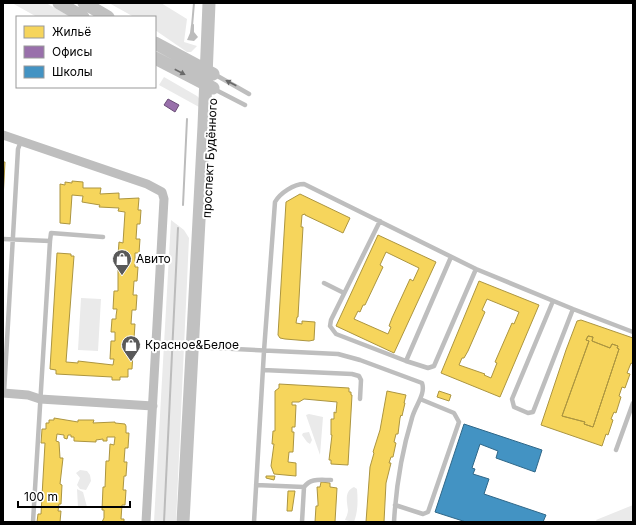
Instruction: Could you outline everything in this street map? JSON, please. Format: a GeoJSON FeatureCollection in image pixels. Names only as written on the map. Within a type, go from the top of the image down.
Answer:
{"type":"FeatureCollection","features":[{"type":"Feature","properties":{"kind":"street"},"geometry":{"type":"LineString","coordinates":[[59,3],[81,16]]}},
{"type":"Feature","properties":{"kind":"street"},"geometry":{"type":"LineString","coordinates":[[84,3],[106,16]]}},
{"type":"Feature","properties":{"kind":"street","name":"проспект Будённого"},"geometry":{"type":"LineString","coordinates":[[183,522],[194,311],[210,87],[208,43],[209,3]]}},
{"type":"Feature","properties":{"kind":"street","name":"проспект Будённого"},"geometry":{"type":"LineString","coordinates":[[210,72],[216,3]]}},
{"type":"Feature","properties":{"kind":"street"},"geometry":{"type":"LineString","coordinates":[[183,60],[195,58],[200,55],[208,43]]}},
{"type":"Feature","properties":{"kind":"street"},"geometry":{"type":"LineString","coordinates":[[156,44],[183,60],[210,72]]}},
{"type":"Feature","properties":{"kind":"street"},"geometry":{"type":"LineString","coordinates":[[156,59],[210,87]]}},
{"type":"Feature","properties":{"kind":"street"},"geometry":{"type":"LineString","coordinates":[[3,135],[147,184],[162,192],[164,199],[146,522]]}},
{"type":"Feature","properties":{"kind":"street"},"geometry":{"type":"LineString","coordinates":[[4,393],[28,395],[40,399],[153,406]]}},
{"type":"Feature","properties":{"kind":"lane"},"geometry":{"type":"LineString","coordinates":[[210,72],[249,94]]}},
{"type":"Feature","properties":{"kind":"lane"},"geometry":{"type":"LineString","coordinates":[[210,87],[231,96],[244,106]]}},
{"type":"Feature","properties":{"kind":"lane"},"geometry":{"type":"LineString","coordinates":[[4,393],[18,149],[21,141]]}},
{"type":"Feature","properties":{"kind":"lane"},"geometry":{"type":"LineString","coordinates":[[254,522],[262,370],[275,202],[278,197],[294,186],[304,184],[476,269],[633,332]]}},
{"type":"Feature","properties":{"kind":"lane"},"geometry":{"type":"LineString","coordinates":[[380,221],[331,320],[330,326],[332,331],[406,361],[428,368],[434,366],[476,269]]}},
{"type":"Feature","properties":{"kind":"lane"},"geometry":{"type":"LineString","coordinates":[[33,522],[51,233],[103,237]]}},
{"type":"Feature","properties":{"kind":"lane"},"geometry":{"type":"LineString","coordinates":[[3,239],[50,241]]}},
{"type":"Feature","properties":{"kind":"lane"},"geometry":{"type":"LineString","coordinates":[[406,361],[451,257]]}},
{"type":"Feature","properties":{"kind":"lane"},"geometry":{"type":"LineString","coordinates":[[324,283],[344,293]]}},
{"type":"Feature","properties":{"kind":"lane"},"geometry":{"type":"LineString","coordinates":[[553,301],[512,399],[514,407],[528,413],[533,412],[573,309]]}},
{"type":"Feature","properties":{"kind":"lane"},"geometry":{"type":"LineString","coordinates":[[192,347],[338,354],[355,358],[422,383],[424,388],[410,428],[398,481],[394,522]]}},
{"type":"Feature","properties":{"kind":"lane"},"geometry":{"type":"LineString","coordinates":[[262,370],[352,374],[359,376],[361,380],[360,399]]}},
{"type":"Feature","properties":{"kind":"lane"},"geometry":{"type":"LineString","coordinates":[[395,505],[423,514],[428,512],[459,422],[454,414],[420,399]]}},
{"type":"Feature","properties":{"kind":"lane"},"geometry":{"type":"LineString","coordinates":[[616,450],[633,403]]}},
{"type":"Feature","properties":{"kind":"lane"},"geometry":{"type":"LineString","coordinates":[[302,522],[304,487],[307,483],[315,479],[331,480]]}},
{"type":"Feature","properties":{"kind":"lane"},"geometry":{"type":"LineString","coordinates":[[256,485],[292,489],[304,487]]}},
{"type":"Feature","properties":{"kind":"shaded area"},"geometry":{"type":"Polygon","coordinates":[[[12,3],[46,3],[69,16],[35,16],[12,3]]]}},
{"type":"Feature","properties":{"kind":"shaded area"},"geometry":{"type":"Polygon","coordinates":[[[109,3],[161,3],[187,19],[184,42],[197,46],[191,52],[187,52],[156,31],[156,16],[132,16],[109,3]]]}},
{"type":"Feature","properties":{"kind":"shaded area"},"geometry":{"type":"Polygon","coordinates":[[[194,24],[194,32],[198,37],[194,41],[187,40],[191,25],[194,24]]]}},
{"type":"Feature","properties":{"kind":"shaded area"},"geometry":{"type":"Polygon","coordinates":[[[164,77],[197,96],[199,98],[199,107],[159,85],[164,77]]]}},
{"type":"Feature","properties":{"kind":"shaded area"},"geometry":{"type":"Polygon","coordinates":[[[171,220],[184,230],[189,238],[176,522],[154,522],[171,220]]]}},
{"type":"Feature","properties":{"kind":"shaded area"},"geometry":{"type":"Polygon","coordinates":[[[81,298],[101,299],[98,351],[78,350],[81,298]]]}},
{"type":"Feature","properties":{"kind":"shaded area"},"geometry":{"type":"Polygon","coordinates":[[[309,414],[323,417],[320,455],[306,415],[309,414]]]}},
{"type":"Feature","properties":{"kind":"shaded area"},"geometry":{"type":"Polygon","coordinates":[[[309,432],[312,440],[310,444],[302,435],[303,433],[309,432]]]}},
{"type":"Feature","properties":{"kind":"shaded area"},"geometry":{"type":"Polygon","coordinates":[[[80,470],[87,471],[90,475],[91,481],[86,490],[80,489],[77,485],[80,478],[76,473],[80,470]]]}},
{"type":"Feature","properties":{"kind":"shaded area"},"geometry":{"type":"Polygon","coordinates":[[[354,487],[357,489],[358,502],[354,522],[345,520],[348,511],[347,494],[354,487]]]}},
{"type":"Feature","properties":{"kind":"shaded area"},"geometry":{"type":"Polygon","coordinates":[[[77,489],[83,492],[87,507],[78,508],[77,489]]]}},
{"type":"Feature","properties":{"kind":"shaded area"},"geometry":{"type":"Polygon","coordinates":[[[633,505],[633,522],[597,522],[596,520],[633,505]]]}},
{"type":"Feature","properties":{"kind":"building: Жильё"},"geometry":{"type":"Polygon","coordinates":[[[3,162],[5,162],[3,199],[3,162]]]}},
{"type":"Feature","properties":{"kind":"building: Жильё"},"geometry":{"type":"Polygon","coordinates":[[[72,181],[83,182],[83,188],[101,188],[100,194],[119,193],[119,199],[139,198],[138,210],[141,210],[140,224],[137,224],[136,239],[140,239],[139,253],[135,253],[135,267],[138,267],[137,281],[134,281],[133,295],[137,295],[136,310],[132,310],[131,324],[135,324],[134,339],[130,338],[129,353],[133,353],[132,369],[128,369],[128,377],[120,377],[120,380],[112,380],[112,377],[56,374],[56,370],[50,369],[57,253],[71,254],[71,256],[74,256],[66,362],[78,363],[78,361],[113,365],[114,359],[110,359],[111,341],[115,341],[115,332],[111,332],[112,319],[116,319],[117,309],[113,309],[114,291],[118,291],[118,265],[121,265],[122,255],[118,255],[119,242],[123,243],[125,212],[118,211],[119,208],[99,207],[100,205],[82,202],[83,196],[72,195],[70,224],[60,223],[60,184],[65,185],[65,182],[72,183],[72,181]]]}},
{"type":"Feature","properties":{"kind":"building: Жильё"},"geometry":{"type":"Polygon","coordinates":[[[300,194],[350,218],[343,233],[305,214],[302,215],[301,227],[303,227],[298,317],[296,323],[302,324],[302,321],[315,322],[314,340],[309,341],[285,339],[280,338],[278,335],[286,202],[300,194]]]}},
{"type":"Feature","properties":{"kind":"building: Жильё"},"geometry":{"type":"Polygon","coordinates":[[[378,235],[436,262],[394,353],[336,326],[378,235]],[[386,252],[380,265],[383,267],[365,305],[363,305],[360,312],[358,311],[354,319],[388,334],[391,327],[389,326],[392,318],[410,279],[413,281],[419,268],[386,252]]]}},
{"type":"Feature","properties":{"kind":"building: Жильё"},"geometry":{"type":"Polygon","coordinates":[[[479,281],[539,305],[500,397],[441,373],[479,281]],[[487,299],[482,310],[485,312],[468,351],[464,358],[462,358],[459,365],[485,374],[484,375],[491,378],[497,363],[495,362],[512,323],[514,324],[519,312],[487,299]]]}},
{"type":"Feature","properties":{"kind":"building: Жильё"},"geometry":{"type":"Polygon","coordinates":[[[581,320],[633,338],[633,364],[631,363],[627,373],[630,374],[625,388],[622,387],[619,396],[621,397],[616,413],[614,412],[611,419],[613,420],[608,435],[606,434],[602,446],[541,425],[577,321],[581,320]],[[588,336],[586,340],[589,341],[562,416],[585,422],[584,424],[593,427],[619,349],[617,348],[618,346],[612,344],[610,348],[592,341],[593,337],[588,336]]]}},
{"type":"Feature","properties":{"kind":"building: Жильё"},"geometry":{"type":"Polygon","coordinates":[[[588,336],[593,337],[592,341],[610,348],[612,344],[618,346],[617,348],[619,349],[593,427],[584,424],[585,422],[562,416],[589,341],[586,340],[588,336]]]}},
{"type":"Feature","properties":{"kind":"building: Жильё"},"geometry":{"type":"Polygon","coordinates":[[[279,384],[349,388],[349,392],[351,392],[352,395],[348,465],[331,464],[331,460],[329,460],[332,435],[331,419],[334,419],[334,412],[336,413],[337,402],[304,399],[299,402],[292,402],[292,405],[296,405],[295,427],[292,427],[292,432],[294,432],[293,452],[289,452],[288,462],[296,463],[296,476],[274,474],[271,466],[274,444],[272,444],[273,431],[275,431],[275,391],[279,388],[279,384]]]}},
{"type":"Feature","properties":{"kind":"building: Жильё"},"geometry":{"type":"Polygon","coordinates":[[[387,391],[406,395],[405,403],[402,416],[401,415],[400,418],[398,434],[396,434],[394,442],[396,443],[393,457],[391,457],[389,463],[391,463],[386,483],[384,522],[366,522],[370,467],[380,430],[387,391]]]}},
{"type":"Feature","properties":{"kind":"building: Жильё"},"geometry":{"type":"Polygon","coordinates":[[[439,391],[451,395],[449,401],[437,397],[439,391]]]}},
{"type":"Feature","properties":{"kind":"building: Жильё"},"geometry":{"type":"Polygon","coordinates":[[[54,418],[78,422],[78,420],[94,420],[93,423],[115,422],[125,424],[126,433],[129,433],[128,448],[125,448],[124,462],[127,462],[123,490],[126,490],[125,505],[122,505],[121,519],[124,519],[124,522],[102,522],[104,518],[104,510],[102,510],[106,461],[109,461],[110,444],[114,445],[115,437],[107,437],[107,441],[103,441],[103,439],[96,440],[96,442],[74,441],[74,437],[71,437],[71,435],[68,435],[67,439],[64,438],[64,435],[57,434],[56,441],[59,442],[60,458],[63,458],[60,484],[62,485],[61,504],[59,504],[58,511],[61,511],[60,522],[37,522],[38,514],[41,514],[45,443],[41,443],[42,429],[46,429],[46,423],[49,423],[49,420],[54,420],[54,418]]]}},
{"type":"Feature","properties":{"kind":"building: Жильё"},"geometry":{"type":"Polygon","coordinates":[[[266,476],[275,476],[274,480],[266,478],[266,476]]]}},
{"type":"Feature","properties":{"kind":"building: Жильё"},"geometry":{"type":"Polygon","coordinates":[[[321,482],[330,483],[330,487],[337,488],[335,522],[315,522],[316,506],[318,506],[317,487],[320,487],[321,482]]]}},
{"type":"Feature","properties":{"kind":"building: Жильё"},"geometry":{"type":"Polygon","coordinates":[[[288,491],[295,491],[292,511],[287,511],[288,491]]]}},
{"type":"Feature","properties":{"kind":"building: Офисы"},"geometry":{"type":"Polygon","coordinates":[[[168,99],[179,105],[175,112],[164,105],[168,99]]]}},
{"type":"Feature","properties":{"kind":"building: Школы"},"geometry":{"type":"Polygon","coordinates":[[[464,424],[542,450],[535,472],[496,458],[498,451],[480,444],[472,468],[475,469],[473,474],[489,479],[484,494],[546,515],[543,522],[466,522],[435,512],[464,424]]]}},
{"type":"Feature","properties":{"kind":"waterway"},"geometry":{"type":"LineString","coordinates":[[192,26],[194,3]]}},
{"type":"Feature","properties":{"kind":"waterway"},"geometry":{"type":"LineString","coordinates":[[183,205],[187,119]]}},
{"type":"Feature","properties":{"kind":"waterway"},"geometry":{"type":"LineString","coordinates":[[164,522],[178,228]]}},
{"type":"Feature","properties":{"kind":"place","name":"Авито"},"geometry":{"type":"Point","coordinates":[122,276]}},
{"type":"Feature","properties":{"kind":"place","name":"Красное&Белое"},"geometry":{"type":"Point","coordinates":[131,362]}}]}
